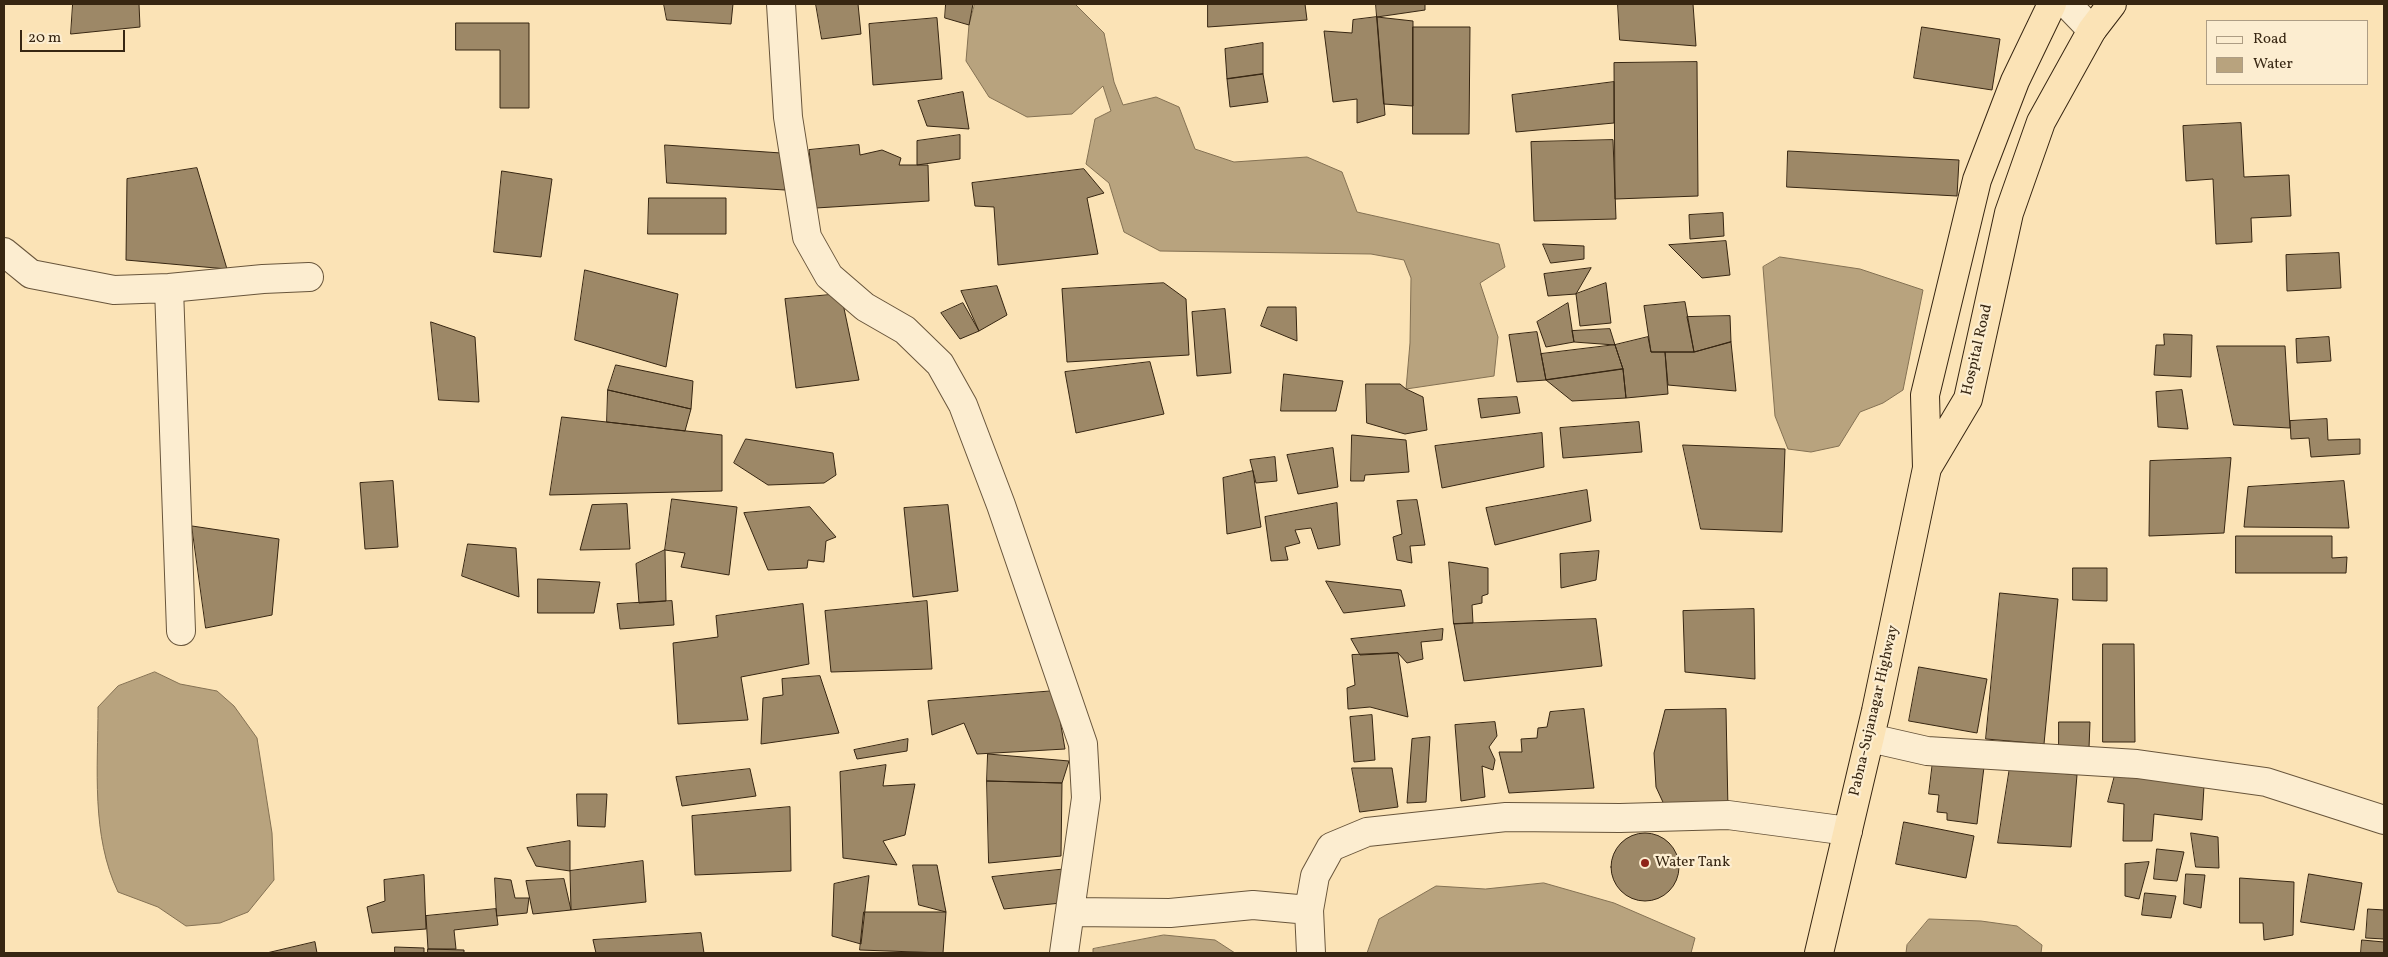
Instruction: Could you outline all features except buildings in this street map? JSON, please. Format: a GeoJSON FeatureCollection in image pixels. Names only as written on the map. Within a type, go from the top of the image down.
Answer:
{"type":"FeatureCollection","features":[{"type":"Feature","properties":{"kind":"highway"},"geometry":{"type":"LineString","coordinates":[[1927,468],[1925,395],[1977,180],[2015,81],[2052,4]]}},
{"type":"Feature","properties":{"kind":"highway","name":"Hospital Road"},"geometry":{"type":"LineString","coordinates":[[1927,468],[1968,399],[2009,213],[2041,122],[2092,30],[2112,4]]}},
{"type":"Feature","properties":{"kind":"highway","name":"Pabna-Sujanagar Highway"},"geometry":{"type":"LineString","coordinates":[[1819,953],[1870,738],[1927,468]]}},
{"type":"Feature","properties":{"kind":"street"},"geometry":{"type":"LineString","coordinates":[[781,4],[788,117],[807,237],[829,276],[865,307],[905,330],[940,364],[963,404],[1001,505],[1083,744],[1086,798],[1064,953]]}},
{"type":"Feature","properties":{"kind":"street"},"geometry":{"type":"LineString","coordinates":[[2066,4],[2092,30]]}},
{"type":"Feature","properties":{"kind":"street"},"geometry":{"type":"LineString","coordinates":[[4,252],[31,274],[114,290],[169,288],[263,279],[309,278]]}},
{"type":"Feature","properties":{"kind":"street"},"geometry":{"type":"LineString","coordinates":[[169,288],[181,631]]}},
{"type":"Feature","properties":{"kind":"street"},"geometry":{"type":"LineString","coordinates":[[1870,738],[1927,751],[2137,764],[2266,782],[2384,820]]}},
{"type":"Feature","properties":{"kind":"street"},"geometry":{"type":"LineString","coordinates":[[1311,953],[1309,910],[1315,876],[1330,847],[1367,832],[1506,816],[1620,818],[1728,815],[1848,831]]}},
{"type":"Feature","properties":{"kind":"street"},"geometry":{"type":"LineString","coordinates":[[1070,912],[1170,914],[1253,905],[1309,910]]}},
{"type":"Feature","properties":{"kind":"water"},"geometry":{"type":"Polygon","coordinates":[[[975,4],[1075,4],[1104,33],[1114,82],[1123,105],[1156,97],[1179,107],[1195,149],[1234,162],[1307,157],[1342,172],[1357,212],[1499,244],[1505,267],[1480,283],[1498,337],[1494,376],[1406,389],[1410,343],[1411,278],[1404,260],[1371,254],[1160,251],[1124,232],[1109,183],[1086,164],[1095,119],[1111,111],[1103,86],[1072,114],[1027,117],[989,97],[966,61],[969,25],[975,4]]]}},
{"type":"Feature","properties":{"kind":"water"},"geometry":{"type":"Polygon","coordinates":[[[1780,257],[1860,269],[1923,290],[1903,390],[1883,403],[1860,412],[1839,446],[1811,452],[1788,449],[1775,416],[1763,267],[1780,257]]]}},
{"type":"Feature","properties":{"kind":"water"},"geometry":{"type":"Polygon","coordinates":[[[155,672],[180,684],[217,691],[234,706],[257,738],[272,833],[274,880],[248,912],[220,923],[186,926],[158,907],[118,892],[103,848],[97,778],[98,707],[118,686],[155,672]]]}},
{"type":"Feature","properties":{"kind":"water"},"geometry":{"type":"Polygon","coordinates":[[[1544,883],[1614,903],[1695,938],[1691,953],[1367,953],[1379,919],[1436,886],[1485,889],[1544,883]]]}},
{"type":"Feature","properties":{"kind":"water"},"geometry":{"type":"Polygon","coordinates":[[[1929,919],[1981,921],[2017,926],[2042,945],[2041,953],[1906,953],[1907,945],[1929,919]]]}},
{"type":"Feature","properties":{"kind":"water"},"geometry":{"type":"Polygon","coordinates":[[[1164,935],[1215,940],[1235,953],[1093,953],[1093,949],[1164,935]]]}},
{"type":"Feature","properties":{"kind":"place","name":"Water Tank"},"geometry":{"type":"Point","coordinates":[1645,863]}}]}
